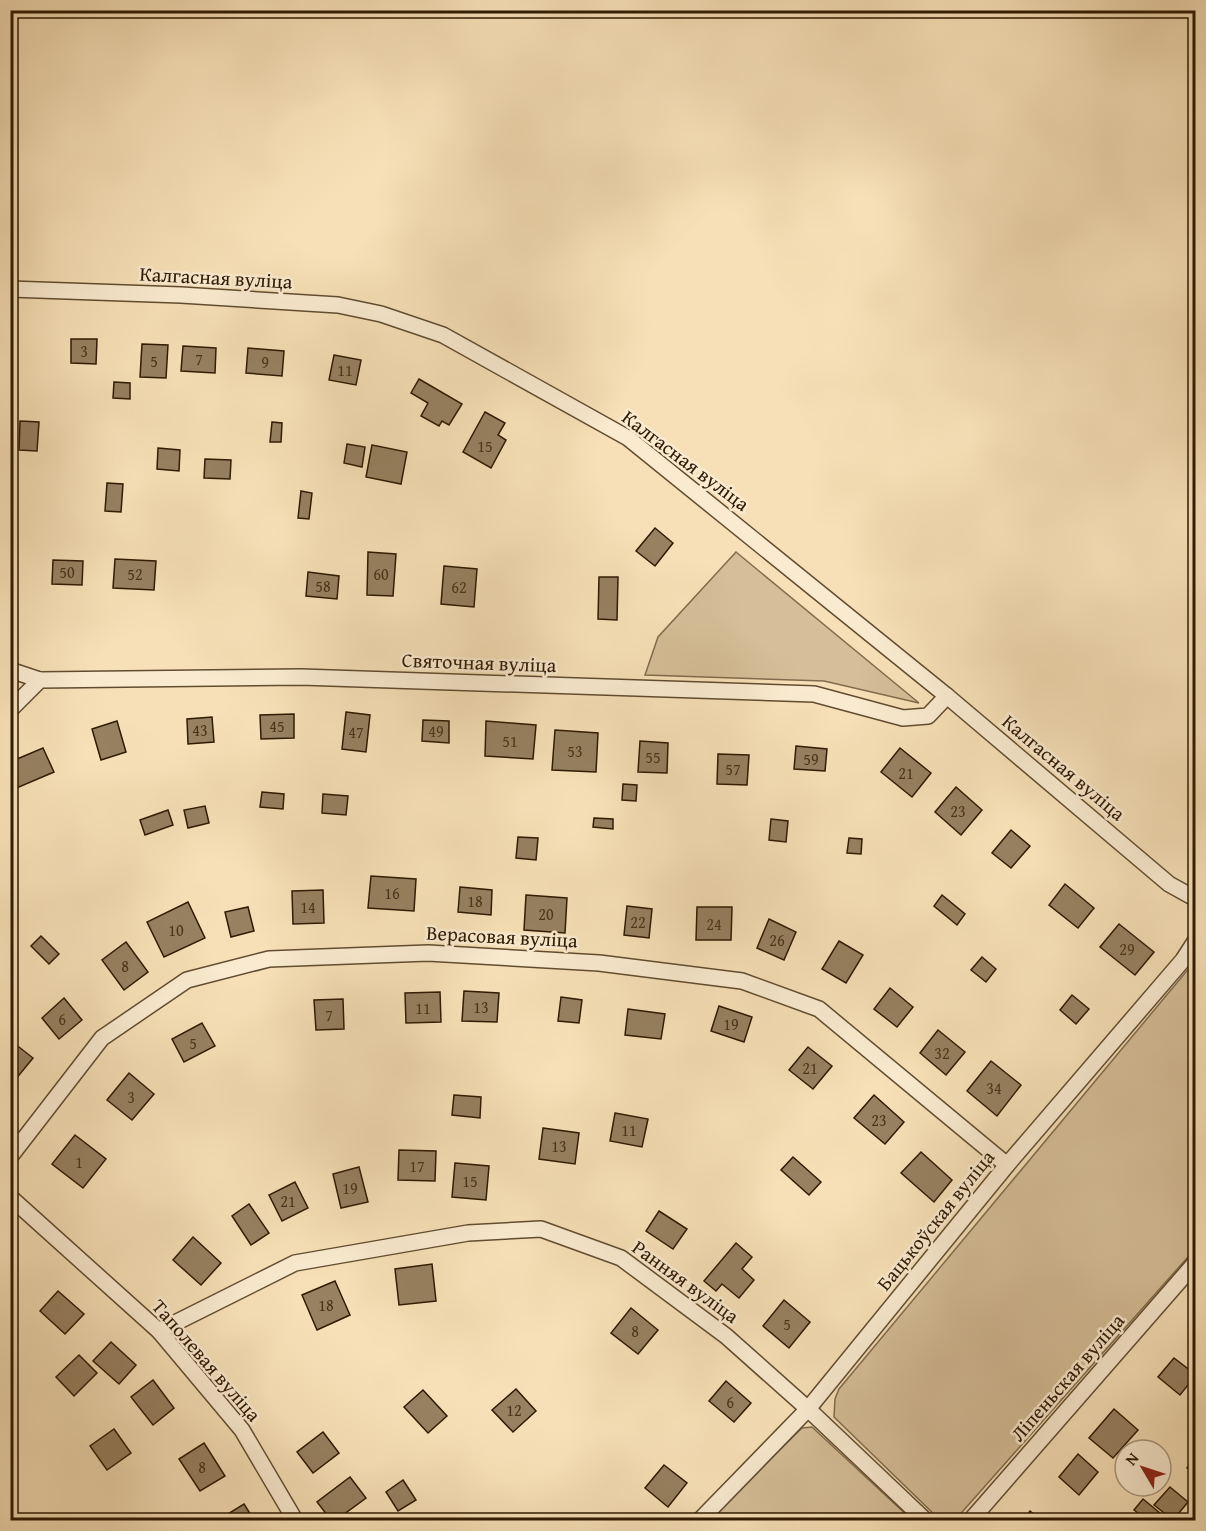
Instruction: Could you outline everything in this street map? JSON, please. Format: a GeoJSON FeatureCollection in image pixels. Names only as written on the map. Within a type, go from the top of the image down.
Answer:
{"type":"FeatureCollection","features":[{"type":"Feature","properties":{"kind":"street","name":"Калгасная вуліца"},"geometry":{"type":"LineString","coordinates":[[10,289],[181,295],[338,305],[381,314],[443,335],[628,438],[947,696],[1169,884],[1196,899]]}},
{"type":"Feature","properties":{"kind":"street","name":"Святочная вуліца"},"geometry":{"type":"LineString","coordinates":[[10,670],[40,680],[301,677],[814,694],[903,718],[928,716],[947,696]]}},
{"type":"Feature","properties":{"kind":"street"},"geometry":{"type":"LineString","coordinates":[[10,710],[40,680]]}},
{"type":"Feature","properties":{"kind":"street","name":"Бацькоўская вуліца"},"geometry":{"type":"LineString","coordinates":[[700,1521],[808,1409],[1007,1165],[1182,960],[1196,940]]}},
{"type":"Feature","properties":{"kind":"street","name":"Верасовая вуліца"},"geometry":{"type":"LineString","coordinates":[[10,1157],[102,1038],[187,980],[268,958],[428,952],[599,963],[742,981],[819,1009],[1007,1165]]}},
{"type":"Feature","properties":{"kind":"street","name":"Таполевая вуліца"},"geometry":{"type":"LineString","coordinates":[[10,1197],[159,1331],[242,1430],[295,1521]]}},
{"type":"Feature","properties":{"kind":"street","name":"Ранняя вуліца"},"geometry":{"type":"LineString","coordinates":[[159,1331],[295,1263],[468,1233],[541,1229],[621,1258],[726,1336],[808,1409],[925,1521]]}},
{"type":"Feature","properties":{"kind":"street","name":"Ліпеньская вуліца"},"geometry":{"type":"LineString","coordinates":[[971,1521],[1196,1262]]}},
{"type":"Feature","properties":{"kind":"shaded area"},"geometry":{"type":"Polygon","coordinates":[[[736,552],[919,703],[824,681],[645,675],[658,637],[736,552]]]}},
{"type":"Feature","properties":{"kind":"shaded area"},"geometry":{"type":"Polygon","coordinates":[[[1195,961],[1195,1249],[955,1520],[939,1519],[834,1417],[835,1399],[839,1389],[1195,961]]]}},
{"type":"Feature","properties":{"kind":"shaded area"},"geometry":{"type":"Polygon","coordinates":[[[812,1427],[912,1520],[709,1520],[802,1428],[812,1427]]]}},
{"type":"Feature","properties":{"kind":"building"},"geometry":{"type":"Polygon","coordinates":[[[71,339],[97,339],[96,364],[71,363],[71,339]]]}},
{"type":"Feature","properties":{"kind":"building"},"geometry":{"type":"Polygon","coordinates":[[[142,344],[168,345],[166,378],[140,377],[142,344]]]}},
{"type":"Feature","properties":{"kind":"building"},"geometry":{"type":"Polygon","coordinates":[[[183,346],[216,348],[215,373],[181,371],[183,346]]]}},
{"type":"Feature","properties":{"kind":"building"},"geometry":{"type":"Polygon","coordinates":[[[248,348],[284,351],[282,376],[246,373],[248,348]]]}},
{"type":"Feature","properties":{"kind":"building"},"geometry":{"type":"Polygon","coordinates":[[[334,355],[361,360],[356,385],[329,380],[334,355]]]}},
{"type":"Feature","properties":{"kind":"building"},"geometry":{"type":"Polygon","coordinates":[[[419,379],[462,404],[449,425],[442,421],[439,426],[421,416],[428,403],[411,393],[419,379]]]}},
{"type":"Feature","properties":{"kind":"building"},"geometry":{"type":"Polygon","coordinates":[[[114,382],[130,383],[130,399],[113,398],[114,382]]]}},
{"type":"Feature","properties":{"kind":"building"},"geometry":{"type":"Polygon","coordinates":[[[485,412],[505,423],[498,435],[506,440],[491,468],[463,452],[485,412]]]}},
{"type":"Feature","properties":{"kind":"building"},"geometry":{"type":"Polygon","coordinates":[[[20,421],[39,422],[37,451],[19,450],[20,421]]]}},
{"type":"Feature","properties":{"kind":"building"},"geometry":{"type":"Polygon","coordinates":[[[272,422],[282,423],[281,442],[270,442],[272,422]]]}},
{"type":"Feature","properties":{"kind":"building"},"geometry":{"type":"Polygon","coordinates":[[[347,444],[365,447],[362,467],[344,463],[347,444]]]}},
{"type":"Feature","properties":{"kind":"building"},"geometry":{"type":"Polygon","coordinates":[[[372,445],[407,452],[401,484],[366,477],[372,445]]]}},
{"type":"Feature","properties":{"kind":"building"},"geometry":{"type":"Polygon","coordinates":[[[158,448],[180,450],[179,471],[157,469],[158,448]]]}},
{"type":"Feature","properties":{"kind":"building"},"geometry":{"type":"Polygon","coordinates":[[[205,459],[231,460],[230,479],[204,478],[205,459]]]}},
{"type":"Feature","properties":{"kind":"building"},"geometry":{"type":"Polygon","coordinates":[[[107,483],[123,484],[121,512],[105,511],[107,483]]]}},
{"type":"Feature","properties":{"kind":"building"},"geometry":{"type":"Polygon","coordinates":[[[301,491],[312,493],[309,519],[298,518],[301,491]]]}},
{"type":"Feature","properties":{"kind":"building"},"geometry":{"type":"Polygon","coordinates":[[[655,528],[673,543],[655,566],[636,551],[655,528]]]}},
{"type":"Feature","properties":{"kind":"building"},"geometry":{"type":"Polygon","coordinates":[[[368,552],[396,554],[393,596],[367,595],[368,552]]]}},
{"type":"Feature","properties":{"kind":"building"},"geometry":{"type":"Polygon","coordinates":[[[115,559],[156,561],[154,590],[113,588],[115,559]]]}},
{"type":"Feature","properties":{"kind":"building"},"geometry":{"type":"Polygon","coordinates":[[[53,560],[83,561],[82,585],[52,584],[53,560]]]}},
{"type":"Feature","properties":{"kind":"building"},"geometry":{"type":"Polygon","coordinates":[[[10,563],[13,563],[14,589],[10,590],[10,563]]]}},
{"type":"Feature","properties":{"kind":"building"},"geometry":{"type":"Polygon","coordinates":[[[444,566],[477,569],[474,607],[441,604],[444,566]]]}},
{"type":"Feature","properties":{"kind":"building"},"geometry":{"type":"Polygon","coordinates":[[[308,572],[339,576],[337,599],[306,596],[308,572]]]}},
{"type":"Feature","properties":{"kind":"building"},"geometry":{"type":"Polygon","coordinates":[[[599,577],[618,577],[617,620],[598,619],[599,577]]]}},
{"type":"Feature","properties":{"kind":"building"},"geometry":{"type":"Polygon","coordinates":[[[346,712],[370,715],[366,752],[342,749],[346,712]]]}},
{"type":"Feature","properties":{"kind":"building"},"geometry":{"type":"Polygon","coordinates":[[[294,714],[294,738],[261,739],[260,715],[294,714]]]}},
{"type":"Feature","properties":{"kind":"building"},"geometry":{"type":"Polygon","coordinates":[[[212,717],[214,742],[188,744],[187,719],[212,717]]]}},
{"type":"Feature","properties":{"kind":"building"},"geometry":{"type":"Polygon","coordinates":[[[423,720],[449,721],[449,743],[422,741],[423,720]]]}},
{"type":"Feature","properties":{"kind":"building"},"geometry":{"type":"Polygon","coordinates":[[[117,721],[126,752],[101,760],[92,729],[117,721]]]}},
{"type":"Feature","properties":{"kind":"building"},"geometry":{"type":"Polygon","coordinates":[[[486,721],[536,725],[533,759],[485,756],[486,721]]]}},
{"type":"Feature","properties":{"kind":"building"},"geometry":{"type":"Polygon","coordinates":[[[555,730],[598,733],[596,772],[552,770],[555,730]]]}},
{"type":"Feature","properties":{"kind":"building"},"geometry":{"type":"Polygon","coordinates":[[[640,741],[668,743],[667,773],[638,772],[640,741]]]}},
{"type":"Feature","properties":{"kind":"building"},"geometry":{"type":"Polygon","coordinates":[[[796,746],[827,749],[825,771],[794,769],[796,746]]]}},
{"type":"Feature","properties":{"kind":"building"},"geometry":{"type":"Polygon","coordinates":[[[43,748],[54,772],[12,790],[10,762],[43,748]]]}},
{"type":"Feature","properties":{"kind":"building"},"geometry":{"type":"Polygon","coordinates":[[[900,748],[931,773],[912,797],[881,772],[900,748]]]}},
{"type":"Feature","properties":{"kind":"building"},"geometry":{"type":"Polygon","coordinates":[[[718,754],[749,755],[747,785],[717,784],[718,754]]]}},
{"type":"Feature","properties":{"kind":"building"},"geometry":{"type":"Polygon","coordinates":[[[623,784],[637,785],[636,801],[622,800],[623,784]]]}},
{"type":"Feature","properties":{"kind":"building"},"geometry":{"type":"Polygon","coordinates":[[[956,787],[982,810],[961,835],[935,812],[956,787]]]}},
{"type":"Feature","properties":{"kind":"building"},"geometry":{"type":"Polygon","coordinates":[[[262,792],[284,794],[283,809],[260,807],[262,792]]]}},
{"type":"Feature","properties":{"kind":"building"},"geometry":{"type":"Polygon","coordinates":[[[323,794],[348,796],[346,815],[322,813],[323,794]]]}},
{"type":"Feature","properties":{"kind":"building"},"geometry":{"type":"Polygon","coordinates":[[[205,806],[209,823],[188,828],[184,810],[205,806]]]}},
{"type":"Feature","properties":{"kind":"building"},"geometry":{"type":"Polygon","coordinates":[[[168,810],[173,825],[145,835],[140,820],[168,810]]]}},
{"type":"Feature","properties":{"kind":"building"},"geometry":{"type":"Polygon","coordinates":[[[594,818],[613,819],[613,829],[593,827],[594,818]]]}},
{"type":"Feature","properties":{"kind":"building"},"geometry":{"type":"Polygon","coordinates":[[[771,819],[788,821],[786,842],[769,840],[771,819]]]}},
{"type":"Feature","properties":{"kind":"building"},"geometry":{"type":"Polygon","coordinates":[[[1011,830],[1030,846],[1011,868],[992,853],[1011,830]]]}},
{"type":"Feature","properties":{"kind":"building"},"geometry":{"type":"Polygon","coordinates":[[[518,837],[538,838],[536,860],[516,858],[518,837]]]}},
{"type":"Feature","properties":{"kind":"building"},"geometry":{"type":"Polygon","coordinates":[[[849,838],[862,839],[861,854],[847,853],[849,838]]]}},
{"type":"Feature","properties":{"kind":"building"},"geometry":{"type":"Polygon","coordinates":[[[371,876],[416,879],[414,911],[368,908],[371,876]]]}},
{"type":"Feature","properties":{"kind":"building"},"geometry":{"type":"Polygon","coordinates":[[[1065,884],[1094,908],[1078,928],[1049,905],[1065,884]]]}},
{"type":"Feature","properties":{"kind":"building"},"geometry":{"type":"Polygon","coordinates":[[[460,887],[492,890],[491,915],[458,912],[460,887]]]}},
{"type":"Feature","properties":{"kind":"building"},"geometry":{"type":"Polygon","coordinates":[[[323,890],[324,923],[293,924],[292,891],[323,890]]]}},
{"type":"Feature","properties":{"kind":"building"},"geometry":{"type":"Polygon","coordinates":[[[526,895],[567,898],[565,933],[524,930],[526,895]]]}},
{"type":"Feature","properties":{"kind":"building"},"geometry":{"type":"Polygon","coordinates":[[[942,895],[965,914],[957,925],[934,906],[942,895]]]}},
{"type":"Feature","properties":{"kind":"building"},"geometry":{"type":"Polygon","coordinates":[[[188,902],[205,938],[164,957],[147,922],[188,902]]]}},
{"type":"Feature","properties":{"kind":"building"},"geometry":{"type":"Polygon","coordinates":[[[627,906],[652,909],[649,938],[624,935],[627,906]]]}},
{"type":"Feature","properties":{"kind":"building"},"geometry":{"type":"Polygon","coordinates":[[[248,907],[254,931],[231,937],[225,912],[248,907]]]}},
{"type":"Feature","properties":{"kind":"building"},"geometry":{"type":"Polygon","coordinates":[[[697,907],[732,907],[731,940],[696,940],[697,907]]]}},
{"type":"Feature","properties":{"kind":"building"},"geometry":{"type":"Polygon","coordinates":[[[769,919],[796,932],[784,960],[757,948],[769,919]]]}},
{"type":"Feature","properties":{"kind":"building"},"geometry":{"type":"Polygon","coordinates":[[[1119,924],[1154,952],[1135,975],[1100,947],[1119,924]]]}},
{"type":"Feature","properties":{"kind":"building"},"geometry":{"type":"Polygon","coordinates":[[[41,936],[59,954],[49,964],[31,946],[41,936]]]}},
{"type":"Feature","properties":{"kind":"building"},"geometry":{"type":"Polygon","coordinates":[[[839,941],[863,955],[846,983],[822,969],[839,941]]]}},
{"type":"Feature","properties":{"kind":"building"},"geometry":{"type":"Polygon","coordinates":[[[126,942],[148,972],[124,990],[102,960],[126,942]]]}},
{"type":"Feature","properties":{"kind":"building"},"geometry":{"type":"Polygon","coordinates":[[[982,957],[996,969],[986,982],[971,970],[982,957]]]}},
{"type":"Feature","properties":{"kind":"building"},"geometry":{"type":"Polygon","coordinates":[[[890,988],[913,1007],[897,1027],[874,1009],[890,988]]]}},
{"type":"Feature","properties":{"kind":"building"},"geometry":{"type":"Polygon","coordinates":[[[464,991],[499,993],[497,1022],[462,1021],[464,991]]]}},
{"type":"Feature","properties":{"kind":"building"},"geometry":{"type":"Polygon","coordinates":[[[440,992],[441,1022],[406,1023],[405,993],[440,992]]]}},
{"type":"Feature","properties":{"kind":"building"},"geometry":{"type":"Polygon","coordinates":[[[1072,995],[1089,1009],[1076,1024],[1060,1010],[1072,995]]]}},
{"type":"Feature","properties":{"kind":"building"},"geometry":{"type":"Polygon","coordinates":[[[561,997],[582,1000],[579,1023],[558,1021],[561,997]]]}},
{"type":"Feature","properties":{"kind":"building"},"geometry":{"type":"Polygon","coordinates":[[[64,998],[82,1020],[59,1039],[42,1018],[64,998]]]}},
{"type":"Feature","properties":{"kind":"building"},"geometry":{"type":"Polygon","coordinates":[[[343,999],[344,1029],[316,1030],[314,1000],[343,999]]]}},
{"type":"Feature","properties":{"kind":"building"},"geometry":{"type":"Polygon","coordinates":[[[719,1006],[752,1017],[744,1042],[711,1031],[719,1006]]]}},
{"type":"Feature","properties":{"kind":"building"},"geometry":{"type":"Polygon","coordinates":[[[628,1009],[665,1014],[661,1039],[625,1035],[628,1009]]]}},
{"type":"Feature","properties":{"kind":"building"},"geometry":{"type":"Polygon","coordinates":[[[202,1023],[215,1046],[184,1062],[172,1039],[202,1023]]]}},
{"type":"Feature","properties":{"kind":"building"},"geometry":{"type":"Polygon","coordinates":[[[938,1030],[965,1052],[946,1075],[920,1053],[938,1030]]]}},
{"type":"Feature","properties":{"kind":"building"},"geometry":{"type":"Polygon","coordinates":[[[10,1040],[33,1058],[15,1080],[10,1077],[10,1040]]]}},
{"type":"Feature","properties":{"kind":"building"},"geometry":{"type":"Polygon","coordinates":[[[808,1047],[832,1066],[813,1089],[789,1070],[808,1047]]]}},
{"type":"Feature","properties":{"kind":"building"},"geometry":{"type":"Polygon","coordinates":[[[991,1061],[1021,1085],[997,1116],[967,1091],[991,1061]]]}},
{"type":"Feature","properties":{"kind":"building"},"geometry":{"type":"Polygon","coordinates":[[[129,1073],[154,1094],[132,1120],[107,1100],[129,1073]]]}},
{"type":"Feature","properties":{"kind":"building"},"geometry":{"type":"Polygon","coordinates":[[[454,1095],[481,1097],[480,1118],[452,1115],[454,1095]]]}},
{"type":"Feature","properties":{"kind":"building"},"geometry":{"type":"Polygon","coordinates":[[[874,1095],[904,1122],[885,1144],[854,1118],[874,1095]]]}},
{"type":"Feature","properties":{"kind":"building"},"geometry":{"type":"Polygon","coordinates":[[[615,1113],[648,1119],[642,1147],[610,1141],[615,1113]]]}},
{"type":"Feature","properties":{"kind":"building"},"geometry":{"type":"Polygon","coordinates":[[[543,1128],[579,1133],[575,1164],[539,1159],[543,1128]]]}},
{"type":"Feature","properties":{"kind":"building"},"geometry":{"type":"Polygon","coordinates":[[[75,1135],[106,1159],[83,1188],[52,1164],[75,1135]]]}},
{"type":"Feature","properties":{"kind":"building"},"geometry":{"type":"Polygon","coordinates":[[[399,1150],[436,1151],[435,1181],[398,1180],[399,1150]]]}},
{"type":"Feature","properties":{"kind":"building"},"geometry":{"type":"Polygon","coordinates":[[[921,1152],[952,1180],[934,1202],[901,1173],[921,1152]]]}},
{"type":"Feature","properties":{"kind":"building"},"geometry":{"type":"Polygon","coordinates":[[[793,1157],[821,1182],[809,1195],[781,1170],[793,1157]]]}},
{"type":"Feature","properties":{"kind":"building"},"geometry":{"type":"Polygon","coordinates":[[[455,1163],[489,1166],[486,1200],[452,1197],[455,1163]]]}},
{"type":"Feature","properties":{"kind":"building"},"geometry":{"type":"Polygon","coordinates":[[[359,1167],[368,1202],[341,1208],[333,1174],[359,1167]]]}},
{"type":"Feature","properties":{"kind":"building"},"geometry":{"type":"Polygon","coordinates":[[[295,1182],[308,1208],[282,1221],[269,1195],[295,1182]]]}},
{"type":"Feature","properties":{"kind":"building"},"geometry":{"type":"Polygon","coordinates":[[[249,1204],[269,1233],[251,1245],[232,1216],[249,1204]]]}},
{"type":"Feature","properties":{"kind":"building"},"geometry":{"type":"Polygon","coordinates":[[[659,1211],[687,1229],[673,1249],[646,1231],[659,1211]]]}},
{"type":"Feature","properties":{"kind":"building"},"geometry":{"type":"Polygon","coordinates":[[[193,1237],[221,1263],[201,1285],[173,1260],[193,1237]]]}},
{"type":"Feature","properties":{"kind":"building"},"geometry":{"type":"Polygon","coordinates":[[[736,1243],[752,1257],[742,1269],[754,1280],[739,1298],[722,1284],[716,1291],[704,1281],[736,1243]]]}},
{"type":"Feature","properties":{"kind":"building"},"geometry":{"type":"Polygon","coordinates":[[[432,1264],[436,1301],[399,1305],[395,1269],[432,1264]]]}},
{"type":"Feature","properties":{"kind":"building"},"geometry":{"type":"Polygon","coordinates":[[[335,1281],[350,1315],[317,1330],[302,1295],[335,1281]]]}},
{"type":"Feature","properties":{"kind":"building"},"geometry":{"type":"Polygon","coordinates":[[[58,1291],[84,1314],[65,1334],[40,1311],[58,1291]]]}},
{"type":"Feature","properties":{"kind":"building"},"geometry":{"type":"Polygon","coordinates":[[[784,1300],[810,1322],[789,1348],[763,1326],[784,1300]]]}},
{"type":"Feature","properties":{"kind":"building"},"geometry":{"type":"Polygon","coordinates":[[[631,1308],[658,1330],[638,1354],[611,1333],[631,1308]]]}},
{"type":"Feature","properties":{"kind":"building"},"geometry":{"type":"Polygon","coordinates":[[[111,1342],[136,1365],[119,1384],[93,1361],[111,1342]]]}},
{"type":"Feature","properties":{"kind":"building"},"geometry":{"type":"Polygon","coordinates":[[[79,1355],[97,1373],[74,1396],[56,1377],[79,1355]]]}},
{"type":"Feature","properties":{"kind":"building"},"geometry":{"type":"Polygon","coordinates":[[[1174,1358],[1196,1375],[1180,1395],[1158,1377],[1174,1358]]]}},
{"type":"Feature","properties":{"kind":"building"},"geometry":{"type":"Polygon","coordinates":[[[153,1380],[174,1408],[153,1425],[131,1397],[153,1380]]]}},
{"type":"Feature","properties":{"kind":"building"},"geometry":{"type":"Polygon","coordinates":[[[726,1381],[751,1403],[734,1422],[709,1401],[726,1381]]]}},
{"type":"Feature","properties":{"kind":"building"},"geometry":{"type":"Polygon","coordinates":[[[516,1389],[536,1411],[513,1432],[492,1410],[516,1389]]]}},
{"type":"Feature","properties":{"kind":"building"},"geometry":{"type":"Polygon","coordinates":[[[423,1390],[447,1416],[428,1433],[404,1407],[423,1390]]]}},
{"type":"Feature","properties":{"kind":"building"},"geometry":{"type":"Polygon","coordinates":[[[1114,1409],[1138,1430],[1131,1438],[1113,1438],[1113,1458],[1089,1438],[1114,1409]]]}},
{"type":"Feature","properties":{"kind":"building"},"geometry":{"type":"Polygon","coordinates":[[[114,1429],[131,1453],[107,1470],[90,1446],[114,1429]]]}},
{"type":"Feature","properties":{"kind":"building"},"geometry":{"type":"Polygon","coordinates":[[[323,1432],[339,1453],[313,1473],[297,1452],[323,1432]]]}},
{"type":"Feature","properties":{"kind":"building"},"geometry":{"type":"Polygon","coordinates":[[[204,1443],[225,1476],[200,1491],[179,1459],[204,1443]]]}},
{"type":"Feature","properties":{"kind":"building"},"geometry":{"type":"Polygon","coordinates":[[[1078,1454],[1098,1472],[1079,1495],[1059,1477],[1078,1454]]]}},
{"type":"Feature","properties":{"kind":"building"},"geometry":{"type":"Polygon","coordinates":[[[1196,1458],[1196,1475],[1187,1468],[1196,1458]]]}},
{"type":"Feature","properties":{"kind":"building"},"geometry":{"type":"Polygon","coordinates":[[[664,1465],[687,1483],[668,1507],[645,1488],[664,1465]]]}},
{"type":"Feature","properties":{"kind":"building"},"geometry":{"type":"Polygon","coordinates":[[[350,1477],[366,1498],[336,1520],[331,1520],[317,1502],[350,1477]]]}},
{"type":"Feature","properties":{"kind":"building"},"geometry":{"type":"Polygon","coordinates":[[[403,1480],[416,1500],[398,1511],[386,1492],[403,1480]]]}},
{"type":"Feature","properties":{"kind":"building"},"geometry":{"type":"Polygon","coordinates":[[[1173,1490],[1188,1502],[1173,1520],[1154,1505],[1160,1498],[1173,1498],[1173,1490]]]}},
{"type":"Feature","properties":{"kind":"building"},"geometry":{"type":"Polygon","coordinates":[[[1143,1499],[1160,1513],[1154,1520],[1147,1520],[1134,1510],[1143,1499]]]}},
{"type":"Feature","properties":{"kind":"building"},"geometry":{"type":"Polygon","coordinates":[[[244,1504],[254,1520],[218,1520],[244,1504]]]}},
{"type":"Feature","properties":{"kind":"building"},"geometry":{"type":"Polygon","coordinates":[[[1030,1511],[1041,1520],[1023,1520],[1030,1511]]]}}]}
